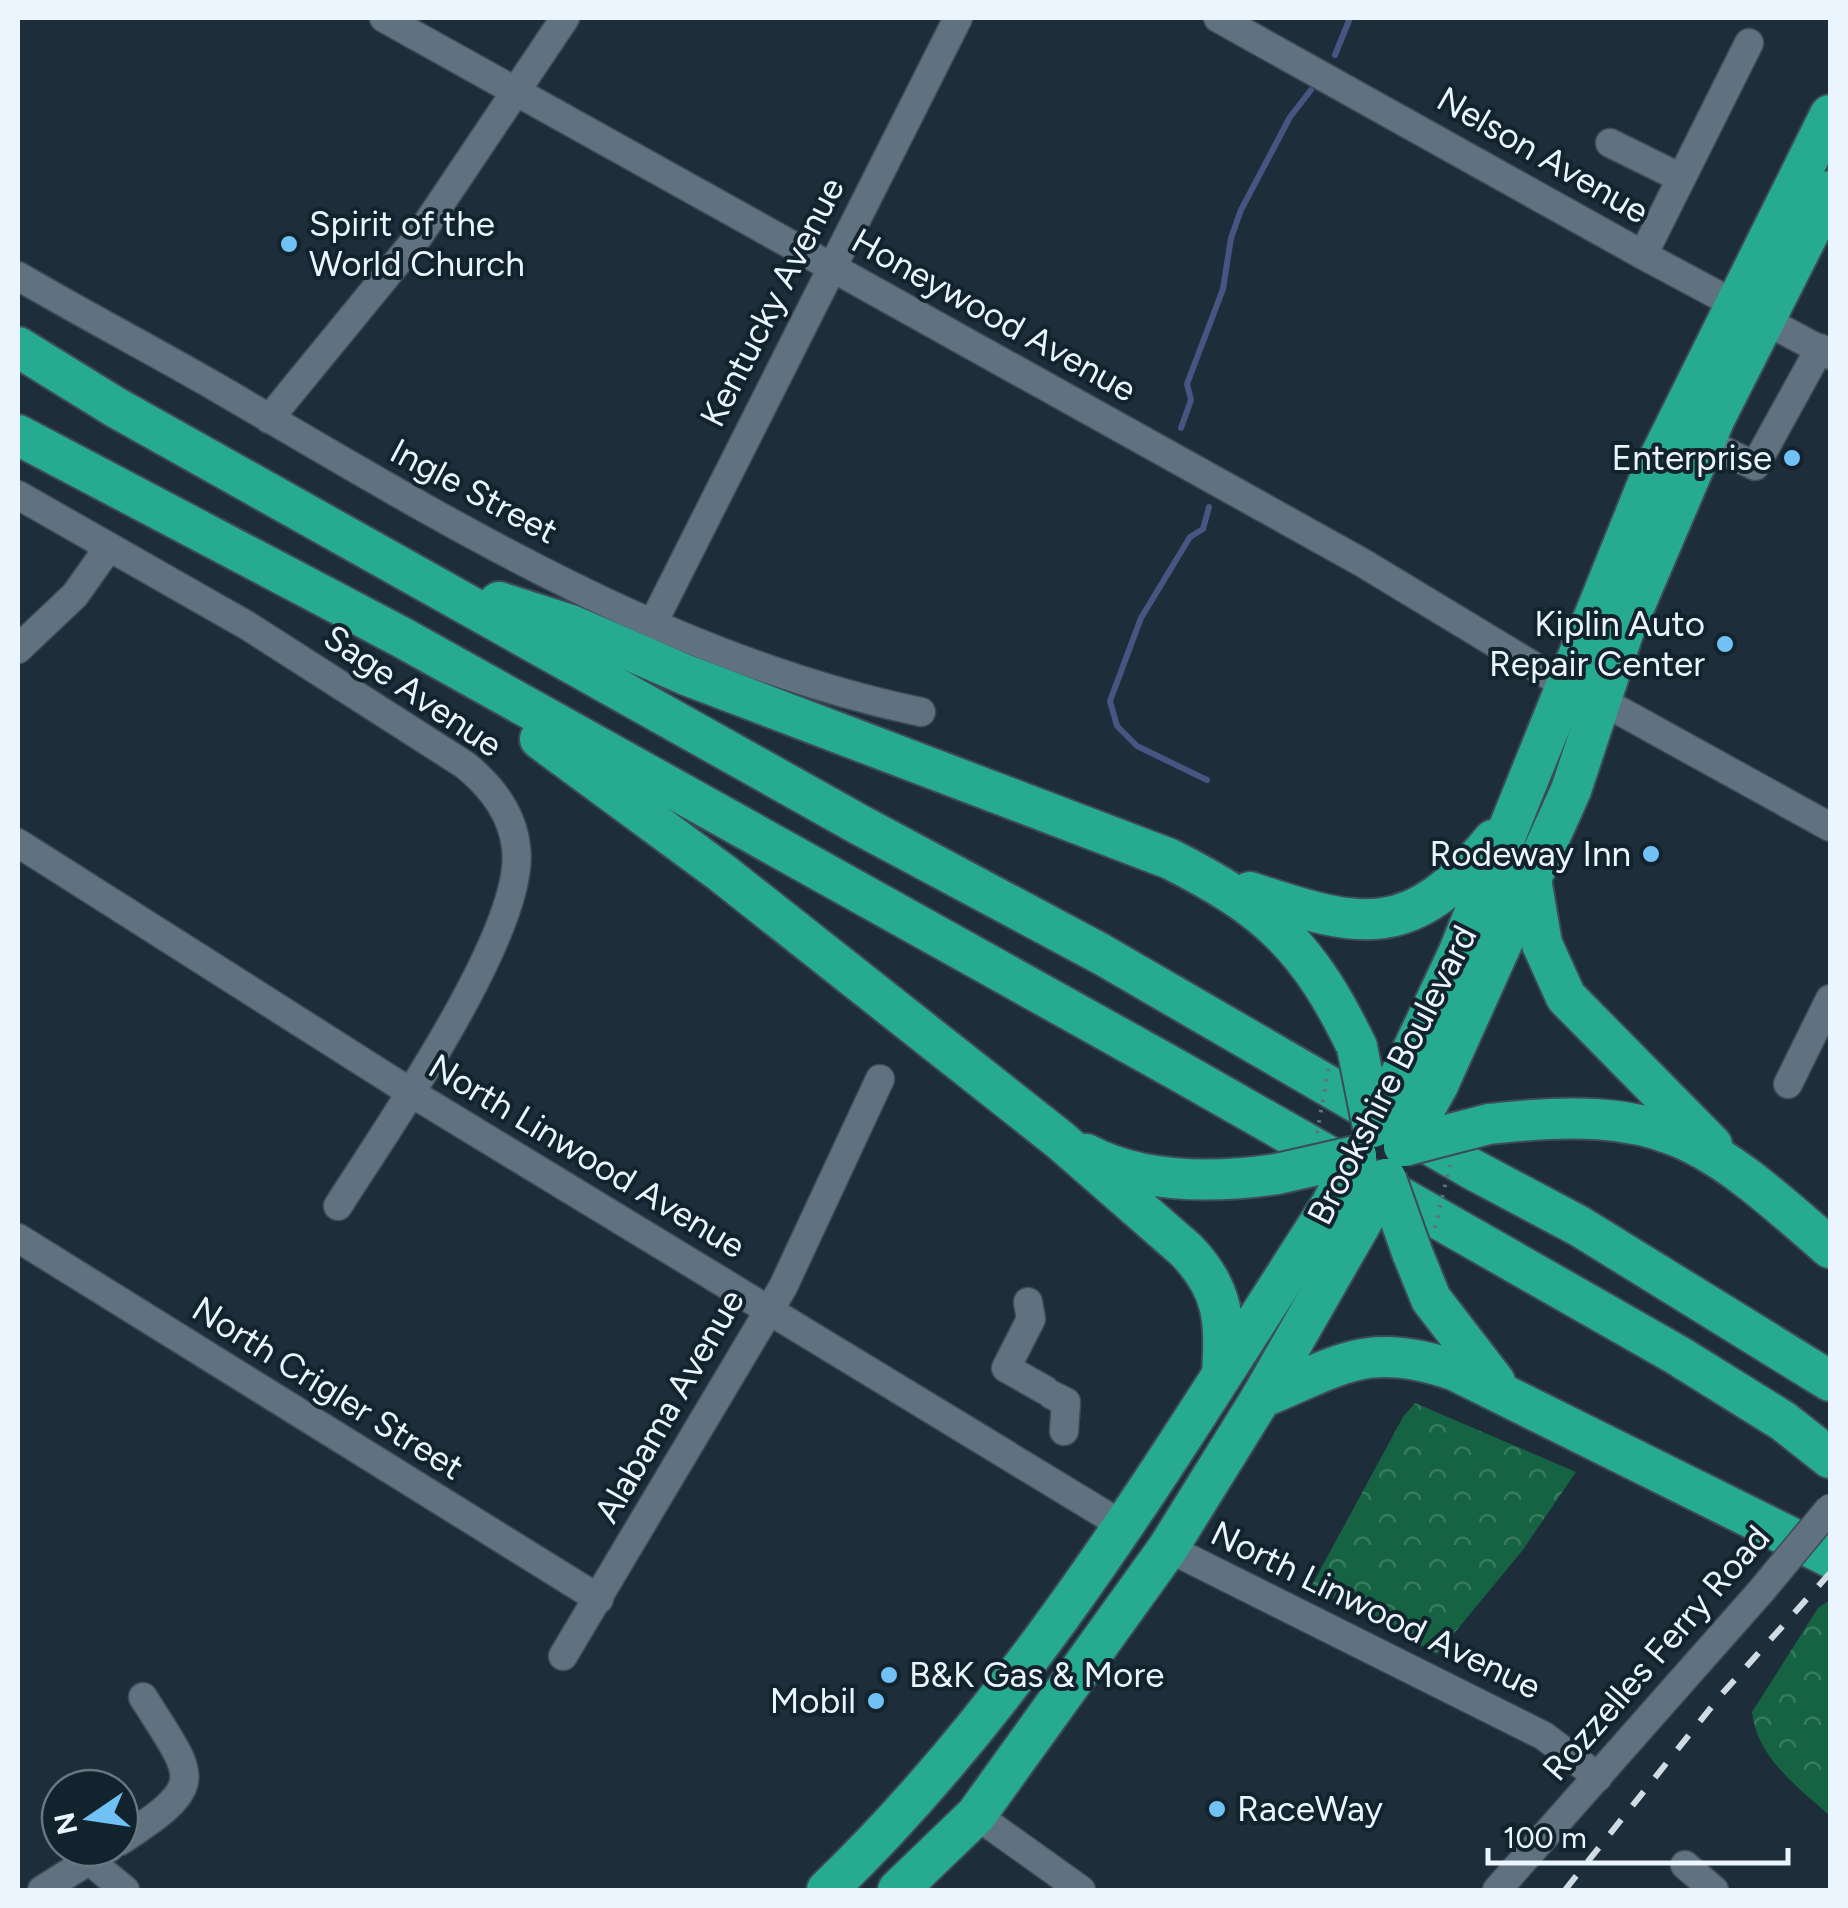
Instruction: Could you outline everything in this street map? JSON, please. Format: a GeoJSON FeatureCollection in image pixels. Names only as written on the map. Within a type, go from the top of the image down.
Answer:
{"type":"FeatureCollection","features":[{"type":"Feature","properties":{"kind":"highway","name":"Brookshire Boulevard"},"geometry":{"type":"LineString","coordinates":[[898,1890],[976,1815],[1168,1548],[1261,1398],[1345,1215],[1531,877],[1570,790],[1623,633],[1704,442],[1830,115]]}},
{"type":"Feature","properties":{"kind":"highway","name":"Brookshire Boulevard"},"geometry":{"type":"LineString","coordinates":[[1422,1076],[1458,954],[1652,473],[1830,191]]}},
{"type":"Feature","properties":{"kind":"highway"},"geometry":{"type":"LineString","coordinates":[[18,348],[115,407],[1579,1226],[1830,1382]]}},
{"type":"Feature","properties":{"kind":"highway"},"geometry":{"type":"LineString","coordinates":[[18,434],[403,638],[1179,1070],[1631,1329],[1766,1411],[1830,1458]]}},
{"type":"Feature","properties":{"kind":"highway"},"geometry":{"type":"LineString","coordinates":[[419,576],[571,625],[686,676],[1170,859],[1208,878],[1269,920],[1303,952],[1331,992],[1342,1045],[1380,1152],[1422,1242],[1431,1299],[1514,1400]]}},
{"type":"Feature","properties":{"kind":"highway"},"geometry":{"type":"LineString","coordinates":[[403,638],[722,872],[1060,1140],[1204,1268],[1222,1302],[1226,1328],[1222,1374]]}},
{"type":"Feature","properties":{"kind":"highway"},"geometry":{"type":"LineString","coordinates":[[1208,878],[1318,914],[1362,922],[1388,920],[1440,895],[1472,866],[1511,818]]}},
{"type":"Feature","properties":{"kind":"highway"},"geometry":{"type":"LineString","coordinates":[[1531,877],[1542,944],[1566,997],[1674,1101],[1724,1159],[1830,1248]]}},
{"type":"Feature","properties":{"kind":"highway"},"geometry":{"type":"LineString","coordinates":[[1060,1140],[1110,1164],[1151,1174],[1220,1181],[1277,1174],[1489,1124],[1581,1118],[1647,1124],[1679,1134],[1724,1159]]}},
{"type":"Feature","properties":{"kind":"highway","name":"Brookshire Boulevard"},"geometry":{"type":"LineString","coordinates":[[827,1890],[923,1793],[1006,1688],[1122,1525],[1222,1374],[1345,1215]]}},
{"type":"Feature","properties":{"kind":"highway"},"geometry":{"type":"LineString","coordinates":[[1261,1398],[1338,1362],[1379,1355],[1420,1358],[1514,1400],[1830,1557]]}},
{"type":"Feature","properties":{"kind":"highway"},"geometry":{"type":"LineString","coordinates":[[868,1890],[930,1823],[934,1806],[923,1793]]}},
{"type":"Feature","properties":{"kind":"street","name":"Honeywood Avenue"},"geometry":{"type":"LineString","coordinates":[[384,18],[1363,563],[1564,684]]}},
{"type":"Feature","properties":{"kind":"street"},"geometry":{"type":"LineString","coordinates":[[270,419],[418,237],[565,18]]}},
{"type":"Feature","properties":{"kind":"street","name":"Kentucky Avenue"},"geometry":{"type":"LineString","coordinates":[[654,621],[958,18]]}},
{"type":"Feature","properties":{"kind":"street","name":"Nelson Avenue"},"geometry":{"type":"LineString","coordinates":[[1218,18],[1825,352]]}},
{"type":"Feature","properties":{"kind":"street"},"geometry":{"type":"LineString","coordinates":[[1643,255],[1749,43]]}},
{"type":"Feature","properties":{"kind":"street"},"geometry":{"type":"LineString","coordinates":[[1610,143],[1681,178]]}},
{"type":"Feature","properties":{"kind":"street","name":"Ingle Street"},"geometry":{"type":"LineString","coordinates":[[18,276],[502,550],[654,621],[790,678],[921,712]]}},
{"type":"Feature","properties":{"kind":"street"},"geometry":{"type":"LineString","coordinates":[[1704,442],[1755,466],[1825,352]]}},
{"type":"Feature","properties":{"kind":"street","name":"Sage Avenue"},"geometry":{"type":"LineString","coordinates":[[18,495],[248,626],[465,765],[502,806],[517,849],[511,898],[482,964],[410,1092]]}},
{"type":"Feature","properties":{"kind":"street"},"geometry":{"type":"LineString","coordinates":[[18,649],[75,595],[109,547]]}},
{"type":"Feature","properties":{"kind":"street"},"geometry":{"type":"LineString","coordinates":[[1602,700],[1830,827]]}},
{"type":"Feature","properties":{"kind":"street","name":"North Linwood Avenue"},"geometry":{"type":"LineString","coordinates":[[18,843],[410,1092],[1122,1525]]}},
{"type":"Feature","properties":{"kind":"street"},"geometry":{"type":"LineString","coordinates":[[1788,1084],[1830,998]]}},
{"type":"Feature","properties":{"kind":"street","name":"Alabama Avenue"},"geometry":{"type":"LineString","coordinates":[[563,1656],[768,1310],[880,1079]]}},
{"type":"Feature","properties":{"kind":"street"},"geometry":{"type":"LineString","coordinates":[[338,1206],[410,1092]]}},
{"type":"Feature","properties":{"kind":"street","name":"North Crigler Street"},"geometry":{"type":"LineString","coordinates":[[18,1238],[599,1599]]}},
{"type":"Feature","properties":{"kind":"street"},"geometry":{"type":"LineString","coordinates":[[1028,1302],[1030,1319],[1006,1368],[1066,1402],[1064,1431]]}},
{"type":"Feature","properties":{"kind":"street","name":"Rozzelles Ferry Road"},"geometry":{"type":"LineString","coordinates":[[1497,1890],[1830,1508]]}},
{"type":"Feature","properties":{"kind":"street","name":"North Linwood Avenue"},"geometry":{"type":"LineString","coordinates":[[1168,1548],[1544,1736],[1598,1777]]}},
{"type":"Feature","properties":{"kind":"street"},"geometry":{"type":"LineString","coordinates":[[140,1827],[174,1804],[183,1792],[186,1770],[143,1697]]}},
{"type":"Feature","properties":{"kind":"street"},"geometry":{"type":"LineString","coordinates":[[976,1815],[1082,1890]]}},
{"type":"Feature","properties":{"kind":"street"},"geometry":{"type":"LineString","coordinates":[[1684,1865],[1714,1890]]}},
{"type":"Feature","properties":{"kind":"street"},"geometry":{"type":"LineString","coordinates":[[42,1890],[77,1868]]}},
{"type":"Feature","properties":{"kind":"street"},"geometry":{"type":"LineString","coordinates":[[109,1868],[125,1890]]}},
{"type":"Feature","properties":{"kind":"path"},"geometry":{"type":"LineString","coordinates":[[1317,1133],[1342,1045]]}},
{"type":"Feature","properties":{"kind":"path"},"geometry":{"type":"LineString","coordinates":[[1422,1242],[1450,1163]]}},
{"type":"Feature","properties":{"kind":"green space"},"geometry":{"type":"Polygon","coordinates":[[[1415,1403],[1576,1472],[1522,1551],[1437,1654],[1311,1587],[1403,1417],[1415,1403]]]}},
{"type":"Feature","properties":{"kind":"green space"},"geometry":{"type":"Polygon","coordinates":[[[1830,1600],[1830,1816],[1770,1757],[1755,1728],[1752,1712],[1818,1608],[1830,1600]]]}},
{"type":"Feature","properties":{"kind":"waterway"},"geometry":{"type":"LineString","coordinates":[[1335,55],[1350,18]]}},
{"type":"Feature","properties":{"kind":"waterway"},"geometry":{"type":"LineString","coordinates":[[1181,428],[1191,400],[1187,384],[1223,289],[1231,238],[1241,210],[1290,117],[1311,90]]}},
{"type":"Feature","properties":{"kind":"waterway"},"geometry":{"type":"LineString","coordinates":[[1207,780],[1137,746],[1117,726],[1110,701],[1141,618],[1190,537],[1203,529],[1209,507]]}},
{"type":"Feature","properties":{"kind":"railway"},"geometry":{"type":"LineString","coordinates":[[1565,1890],[1721,1695],[1830,1573]]}},
{"type":"Feature","properties":{"kind":"place","name":"Spirit of the World Church"},"geometry":{"type":"Point","coordinates":[289,244]}},
{"type":"Feature","properties":{"kind":"place","name":"Enterprise"},"geometry":{"type":"Point","coordinates":[1792,458]}},
{"type":"Feature","properties":{"kind":"place","name":"Kiplin Auto Repair Center"},"geometry":{"type":"Point","coordinates":[1725,644]}},
{"type":"Feature","properties":{"kind":"place","name":"Rodeway Inn"},"geometry":{"type":"Point","coordinates":[1651,854]}},
{"type":"Feature","properties":{"kind":"place","name":"B&K Gas & More"},"geometry":{"type":"Point","coordinates":[889,1675]}},
{"type":"Feature","properties":{"kind":"place","name":"Mobil"},"geometry":{"type":"Point","coordinates":[876,1701]}},
{"type":"Feature","properties":{"kind":"place","name":"RaceWay"},"geometry":{"type":"Point","coordinates":[1217,1809]}}]}
